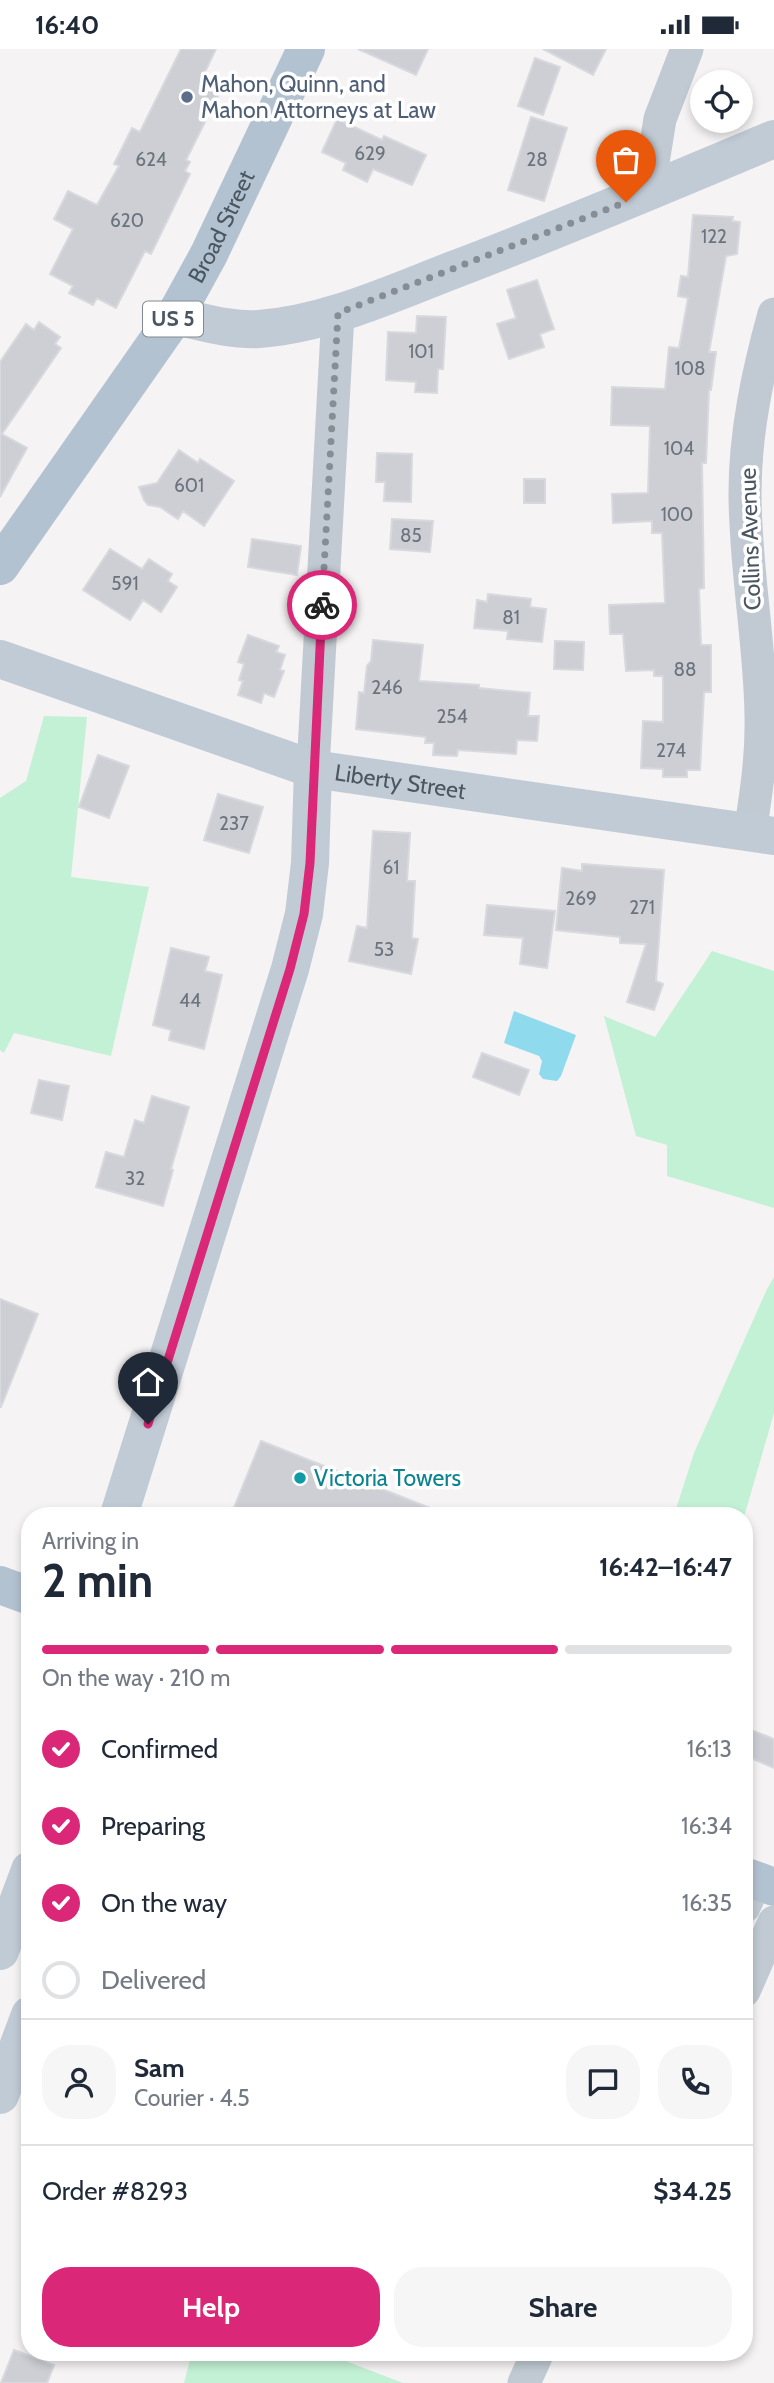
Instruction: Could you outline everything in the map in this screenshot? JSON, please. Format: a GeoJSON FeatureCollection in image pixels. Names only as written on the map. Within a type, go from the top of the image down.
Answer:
{"type":"FeatureCollection","features":[{"type":"Feature","properties":{"kind":"main road","name":"Broad Street"},"geometry":{"type":"LineString","coordinates":[[0,566],[175,316],[209,254],[306,49]]}},
{"type":"Feature","properties":{"kind":"main road"},"geometry":{"type":"LineString","coordinates":[[0,1585],[21,1593]]}},
{"type":"Feature","properties":{"kind":"street"},"geometry":{"type":"LineString","coordinates":[[648,193],[660,120],[687,49]]}},
{"type":"Feature","properties":{"kind":"street"},"geometry":{"type":"LineString","coordinates":[[175,316],[224,327],[258,329],[338,313],[527,242],[774,139]]}},
{"type":"Feature","properties":{"kind":"street"},"geometry":{"type":"LineString","coordinates":[[121,1507],[290,969],[304,914],[310,863],[338,313]]}},
{"type":"Feature","properties":{"kind":"street","name":"Collins Avenue"},"geometry":{"type":"LineString","coordinates":[[762,835],[759,673],[747,557],[745,490],[749,430],[774,314]]}},
{"type":"Feature","properties":{"kind":"street","name":"Liberty Street"},"geometry":{"type":"LineString","coordinates":[[0,659],[313,769],[762,835]]}},
{"type":"Feature","properties":{"kind":"street","name":"Collins Avenue"},"geometry":{"type":"LineString","coordinates":[[760,767],[774,731]]}},
{"type":"Feature","properties":{"kind":"street"},"geometry":{"type":"LineString","coordinates":[[0,1951],[21,1894]]}},
{"type":"Feature","properties":{"kind":"street"},"geometry":{"type":"LineString","coordinates":[[753,1970],[774,1922]]}},
{"type":"Feature","properties":{"kind":"street"},"geometry":{"type":"LineString","coordinates":[[0,2095],[21,2039]]}},
{"type":"Feature","properties":{"kind":"street"},"geometry":{"type":"LineString","coordinates":[[524,2383],[534,2361]]}},
{"type":"Feature","properties":{"kind":"green space"},"geometry":{"type":"Polygon","coordinates":[[[44,716],[87,717],[71,877],[149,887],[111,1056],[14,1033],[4,1053],[0,1050],[0,798],[26,781],[44,716]]]}},
{"type":"Feature","properties":{"kind":"green space"},"geometry":{"type":"Polygon","coordinates":[[[712,951],[774,971],[774,1208],[667,1176],[667,1145],[636,1136],[604,1016],[655,1037],[712,951]]]}},
{"type":"Feature","properties":{"kind":"green space"},"geometry":{"type":"Polygon","coordinates":[[[774,1277],[774,1413],[747,1507],[677,1507],[694,1453],[774,1277]]]}},
{"type":"Feature","properties":{"kind":"green space"},"geometry":{"type":"Polygon","coordinates":[[[190,2361],[346,2361],[403,2383],[184,2383],[190,2361]]]}},
{"type":"Feature","properties":{"kind":"water"},"geometry":{"type":"Polygon","coordinates":[[[514,1011],[576,1035],[557,1081],[543,1079],[539,1074],[542,1061],[539,1056],[504,1043],[514,1011]]]}},
{"type":"Feature","properties":{"kind":"building"},"geometry":{"type":"Polygon","coordinates":[[[181,49],[216,49],[204,74],[224,84],[186,160],[190,162],[185,171],[190,174],[151,254],[145,251],[116,308],[97,298],[93,305],[69,293],[73,286],[50,274],[73,229],[54,219],[68,191],[97,205],[119,166],[114,164],[132,128],[140,132],[181,49]]]}},
{"type":"Feature","properties":{"kind":"building"},"geometry":{"type":"Polygon","coordinates":[[[358,49],[428,49],[416,75],[358,49]]]}},
{"type":"Feature","properties":{"kind":"building"},"geometry":{"type":"Polygon","coordinates":[[[543,49],[606,49],[593,75],[543,49]]]}},
{"type":"Feature","properties":{"kind":"building"},"geometry":{"type":"Polygon","coordinates":[[[535,58],[560,67],[543,115],[518,106],[535,58]]]}},
{"type":"Feature","properties":{"kind":"building"},"geometry":{"type":"Polygon","coordinates":[[[531,117],[567,128],[544,201],[508,190],[531,117]]]}},
{"type":"Feature","properties":{"kind":"building"},"geometry":{"type":"Polygon","coordinates":[[[337,119],[382,140],[384,136],[426,155],[412,185],[373,169],[367,182],[343,170],[346,163],[322,152],[337,119]]]}},
{"type":"Feature","properties":{"kind":"building"},"geometry":{"type":"Polygon","coordinates":[[[693,215],[733,217],[732,221],[740,222],[737,254],[726,256],[709,352],[716,352],[709,390],[706,463],[702,463],[704,588],[699,589],[701,645],[711,645],[711,692],[704,692],[700,770],[687,770],[687,777],[663,777],[663,769],[641,768],[643,721],[663,722],[663,676],[654,676],[654,670],[626,671],[623,634],[610,634],[609,605],[665,603],[662,533],[652,533],[652,521],[613,523],[612,494],[648,493],[650,426],[611,425],[612,387],[665,389],[669,347],[679,348],[688,298],[678,296],[681,276],[688,277],[693,215]]]}},
{"type":"Feature","properties":{"kind":"building"},"geometry":{"type":"Polygon","coordinates":[[[537,280],[554,329],[540,334],[544,347],[509,359],[497,324],[516,318],[507,290],[537,280]]]}},
{"type":"Feature","properties":{"kind":"building"},"geometry":{"type":"Polygon","coordinates":[[[417,316],[446,317],[443,369],[438,369],[437,393],[415,392],[416,382],[386,380],[388,332],[416,333],[417,316]]]}},
{"type":"Feature","properties":{"kind":"building"},"geometry":{"type":"Polygon","coordinates":[[[39,322],[60,337],[55,344],[61,348],[2,434],[27,448],[0,497],[0,362],[26,324],[34,330],[39,322]]]}},
{"type":"Feature","properties":{"kind":"building"},"geometry":{"type":"Polygon","coordinates":[[[179,450],[198,463],[200,459],[234,481],[204,526],[183,511],[178,519],[160,507],[148,505],[139,487],[157,483],[179,450]]]}},
{"type":"Feature","properties":{"kind":"building"},"geometry":{"type":"Polygon","coordinates":[[[377,453],[412,454],[411,502],[384,501],[385,482],[376,482],[377,453]]]}},
{"type":"Feature","properties":{"kind":"building"},"geometry":{"type":"Polygon","coordinates":[[[524,479],[545,479],[545,503],[524,503],[524,479]]]}},
{"type":"Feature","properties":{"kind":"building"},"geometry":{"type":"Polygon","coordinates":[[[392,519],[433,521],[430,552],[390,549],[392,519]]]}},
{"type":"Feature","properties":{"kind":"building"},"geometry":{"type":"Polygon","coordinates":[[[252,539],[301,546],[297,575],[248,567],[252,539]]]}},
{"type":"Feature","properties":{"kind":"building"},"geometry":{"type":"Polygon","coordinates":[[[110,549],[142,569],[149,559],[172,574],[168,581],[177,587],[161,612],[143,600],[130,620],[83,590],[110,549]]]}},
{"type":"Feature","properties":{"kind":"building"},"geometry":{"type":"Polygon","coordinates":[[[488,594],[531,599],[530,607],[546,609],[542,642],[507,639],[508,631],[474,628],[477,600],[487,602],[488,594]]]}},
{"type":"Feature","properties":{"kind":"building"},"geometry":{"type":"Polygon","coordinates":[[[248,635],[279,646],[276,652],[285,655],[280,670],[284,671],[274,697],[264,693],[261,703],[238,695],[243,681],[239,680],[244,664],[238,662],[248,635]]]}},
{"type":"Feature","properties":{"kind":"building"},"geometry":{"type":"Polygon","coordinates":[[[373,640],[423,645],[419,681],[479,685],[479,688],[530,693],[528,716],[539,716],[537,741],[517,740],[516,754],[458,750],[457,756],[433,755],[434,743],[425,743],[426,737],[356,729],[359,692],[364,693],[373,640]]]}},
{"type":"Feature","properties":{"kind":"building"},"geometry":{"type":"Polygon","coordinates":[[[555,641],[584,642],[583,670],[554,669],[555,641]]]}},
{"type":"Feature","properties":{"kind":"building"},"geometry":{"type":"Polygon","coordinates":[[[98,755],[129,766],[109,818],[79,807],[98,755]]]}},
{"type":"Feature","properties":{"kind":"building"},"geometry":{"type":"Polygon","coordinates":[[[218,794],[263,807],[249,853],[204,840],[218,794]]]}},
{"type":"Feature","properties":{"kind":"building"},"geometry":{"type":"Polygon","coordinates":[[[373,831],[410,833],[407,881],[415,881],[412,938],[418,939],[411,974],[349,961],[357,926],[367,928],[373,831]]]}},
{"type":"Feature","properties":{"kind":"building"},"geometry":{"type":"Polygon","coordinates":[[[582,864],[664,870],[656,981],[663,984],[654,1010],[627,1002],[646,944],[620,943],[620,937],[556,930],[562,868],[582,871],[582,864]]]}},
{"type":"Feature","properties":{"kind":"building"},"geometry":{"type":"Polygon","coordinates":[[[487,905],[555,911],[547,968],[520,964],[523,938],[484,935],[487,905]]]}},
{"type":"Feature","properties":{"kind":"building"},"geometry":{"type":"Polygon","coordinates":[[[171,948],[209,957],[205,971],[222,975],[204,1049],[169,1040],[171,1030],[153,1025],[171,948]]]}},
{"type":"Feature","properties":{"kind":"building"},"geometry":{"type":"Polygon","coordinates":[[[482,1053],[529,1070],[519,1095],[473,1077],[482,1053]]]}},
{"type":"Feature","properties":{"kind":"building"},"geometry":{"type":"Polygon","coordinates":[[[39,1080],[69,1086],[62,1120],[31,1113],[39,1080]]]}},
{"type":"Feature","properties":{"kind":"building"},"geometry":{"type":"Polygon","coordinates":[[[152,1096],[189,1107],[163,1206],[96,1187],[106,1152],[124,1157],[135,1120],[144,1123],[152,1096]]]}},
{"type":"Feature","properties":{"kind":"building"},"geometry":{"type":"Polygon","coordinates":[[[0,1299],[38,1314],[1,1407],[0,1407],[0,1299]]]}},
{"type":"Feature","properties":{"kind":"building","name":"Victoria Towers"},"geometry":{"type":"Polygon","coordinates":[[[261,1441],[427,1507],[234,1507],[261,1441]]]}},
{"type":"Feature","properties":{"kind":"building"},"geometry":{"type":"Polygon","coordinates":[[[753,1731],[774,1739],[774,1768],[753,1759],[753,1731]]]}},
{"type":"Feature","properties":{"kind":"building"},"geometry":{"type":"Polygon","coordinates":[[[14,2350],[21,2353],[21,2361],[43,2361],[54,2365],[47,2383],[1,2383],[14,2350]]]}},
{"type":"Feature","properties":{"kind":"way so far"},"geometry":{"type":"LineString","coordinates":[[322,605],[338,313],[626,202]]}},
{"type":"Feature","properties":{"kind":"place","name":"Mahon, Quinn, and Mahon Attorneys at Law"},"geometry":{"type":"Point","coordinates":[187,97]}},
{"type":"Feature","properties":{"kind":"place","name":"Victoria Towers"},"geometry":{"type":"Point","coordinates":[300,1478]}},
{"type":"Feature","properties":{"kind":"route"},"geometry":{"type":"LineString","coordinates":[[148,1424],[290,969],[304,914],[310,863],[322,605]]}}]}
